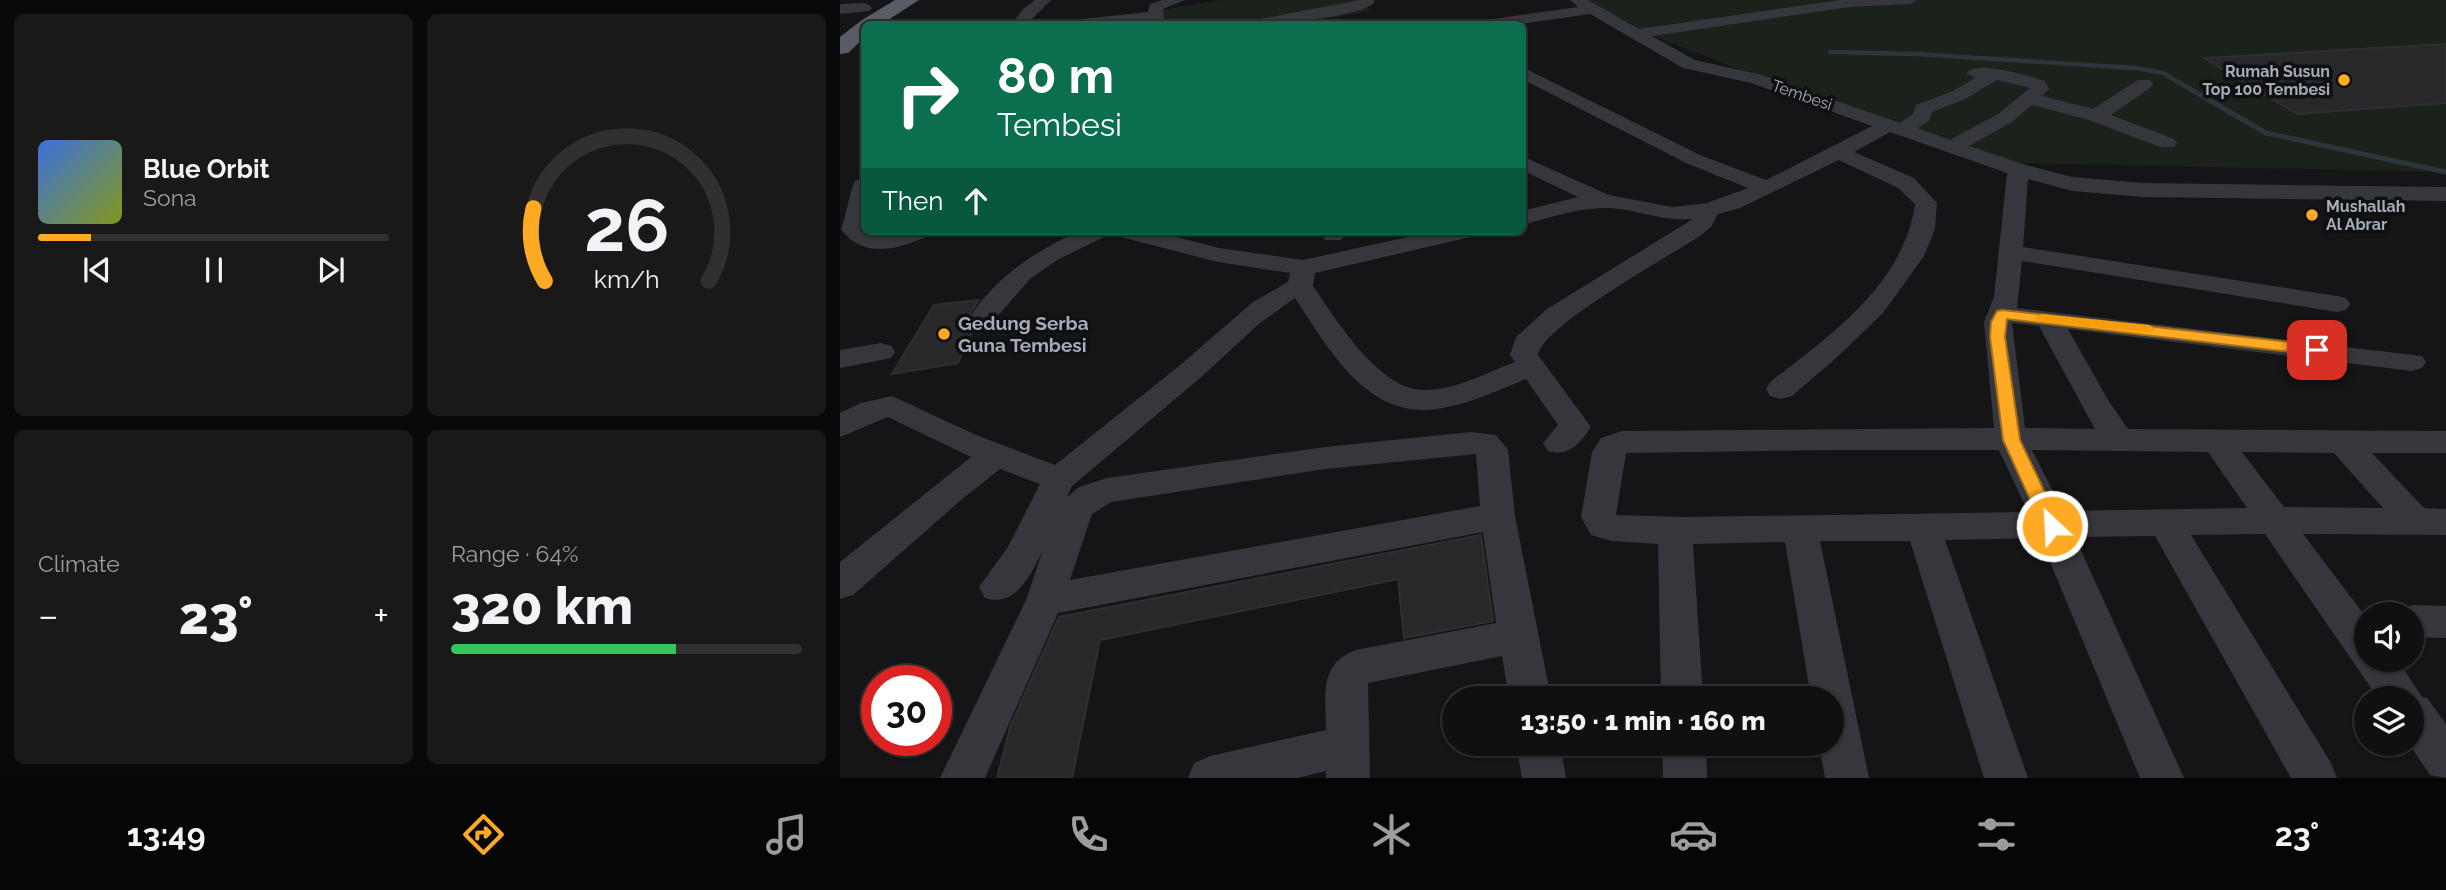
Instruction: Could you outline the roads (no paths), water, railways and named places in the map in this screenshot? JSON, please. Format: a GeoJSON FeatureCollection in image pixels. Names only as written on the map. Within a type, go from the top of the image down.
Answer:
{"type":"FeatureCollection","features":[{"type":"Feature","properties":{"kind":"highway"},"geometry":{"type":"LineString","coordinates":[[840,24],[909,0]]}},
{"type":"Feature","properties":{"kind":"highway"},"geometry":{"type":"LineString","coordinates":[[840,48],[861,24]]}},
{"type":"Feature","properties":{"kind":"street"},"geometry":{"type":"LineString","coordinates":[[1021,21],[1044,0]]}},
{"type":"Feature","properties":{"kind":"street"},"geometry":{"type":"LineString","coordinates":[[1138,21],[1157,20],[1154,9],[1157,5],[1178,0]]}},
{"type":"Feature","properties":{"kind":"street"},"geometry":{"type":"LineString","coordinates":[[1276,21],[1361,5],[1367,3],[1367,0]]}},
{"type":"Feature","properties":{"kind":"street"},"geometry":{"type":"LineString","coordinates":[[1764,0],[1778,13]]}},
{"type":"Feature","properties":{"kind":"street"},"geometry":{"type":"LineString","coordinates":[[1635,34],[1856,2],[1910,0]]}},
{"type":"Feature","properties":{"kind":"street","name":"Tembesi"},"geometry":{"type":"LineString","coordinates":[[1508,21],[1592,4],[1635,34],[1689,64],[1756,79],[2018,170],[2073,184],[2107,188],[2446,194]]}},
{"type":"Feature","properties":{"kind":"street"},"geometry":{"type":"LineString","coordinates":[[840,9],[869,15]]}},
{"type":"Feature","properties":{"kind":"street"},"geometry":{"type":"LineString","coordinates":[[1526,74],[1693,159],[1765,187]]}},
{"type":"Feature","properties":{"kind":"street"},"geometry":{"type":"LineString","coordinates":[[1526,164],[1604,201],[1672,214],[1709,210],[1732,203],[1922,117],[1923,109],[1959,94],[1984,74],[2039,85],[2040,89],[2031,99],[2005,118],[1952,146]]}},
{"type":"Feature","properties":{"kind":"street"},"geometry":{"type":"LineString","coordinates":[[2096,116],[2144,84]]}},
{"type":"Feature","properties":{"kind":"street"},"geometry":{"type":"LineString","coordinates":[[2031,99],[2096,116],[2166,143]]}},
{"type":"Feature","properties":{"kind":"street"},"geometry":{"type":"LineString","coordinates":[[1780,389],[1844,339],[1908,264],[1927,219],[1926,204],[1906,183],[1840,153]]}},
{"type":"Feature","properties":{"kind":"street"},"geometry":{"type":"LineString","coordinates":[[2018,170],[2007,297],[1998,322],[2011,440],[2052,526],[2162,778]]}},
{"type":"Feature","properties":{"kind":"street"},"geometry":{"type":"LineString","coordinates":[[861,190],[849,214],[853,229],[859,236],[873,242],[895,241],[910,235]]}},
{"type":"Feature","properties":{"kind":"street"},"geometry":{"type":"LineString","coordinates":[[1526,217],[1563,206],[1604,201]]}},
{"type":"Feature","properties":{"kind":"street"},"geometry":{"type":"LineString","coordinates":[[1559,443],[1575,427],[1524,355],[1525,348],[1539,329],[1557,315],[1692,231],[1703,222],[1709,210]]}},
{"type":"Feature","properties":{"kind":"street"},"geometry":{"type":"LineString","coordinates":[[985,314],[1001,290],[1024,268],[1090,235]]}},
{"type":"Feature","properties":{"kind":"street"},"geometry":{"type":"LineString","coordinates":[[1141,235],[1301,277],[1350,357],[1374,381],[1390,392],[1422,398],[1445,398],[1533,366]]}},
{"type":"Feature","properties":{"kind":"street"},"geometry":{"type":"LineString","coordinates":[[998,587],[1022,556],[1059,479],[1301,277],[1331,264],[1451,235]]}},
{"type":"Feature","properties":{"kind":"street"},"geometry":{"type":"LineString","coordinates":[[2010,252],[2337,304]]}},
{"type":"Feature","properties":{"kind":"street"},"geometry":{"type":"LineString","coordinates":[[2002,314],[2412,362]]}},
{"type":"Feature","properties":{"kind":"street"},"geometry":{"type":"LineString","coordinates":[[2049,319],[2107,423]]}},
{"type":"Feature","properties":{"kind":"street"},"geometry":{"type":"LineString","coordinates":[[840,359],[881,352]]}},
{"type":"Feature","properties":{"kind":"street"},"geometry":{"type":"LineString","coordinates":[[840,425],[880,407],[892,406],[996,456],[1059,479]]}},
{"type":"Feature","properties":{"kind":"street"},"geometry":{"type":"LineString","coordinates":[[2431,522],[2165,522],[1924,529],[1630,530],[1607,527],[1601,524],[1598,517],[1608,452],[1612,446],[1622,442],[2011,440],[2107,423],[2217,441],[2446,442]]}},
{"type":"Feature","properties":{"kind":"street"},"geometry":{"type":"LineString","coordinates":[[2217,441],[2276,523],[2354,623]]}},
{"type":"Feature","properties":{"kind":"street"},"geometry":{"type":"LineString","coordinates":[[2343,442],[2431,522]]}},
{"type":"Feature","properties":{"kind":"street"},"geometry":{"type":"LineString","coordinates":[[962,778],[1045,600],[1065,537],[1078,507],[1091,496],[1107,489],[1325,458],[1485,443],[1492,450],[1498,516],[1528,686]]}},
{"type":"Feature","properties":{"kind":"street"},"geometry":{"type":"LineString","coordinates":[[840,584],[949,491],[996,456]]}},
{"type":"Feature","properties":{"kind":"street"},"geometry":{"type":"LineString","coordinates":[[1045,600],[1498,516]]}},
{"type":"Feature","properties":{"kind":"street"},"geometry":{"type":"LineString","coordinates":[[2165,522],[2315,778]]}},
{"type":"Feature","properties":{"kind":"street"},"geometry":{"type":"LineString","coordinates":[[1800,528],[1830,686]]}},
{"type":"Feature","properties":{"kind":"street"},"geometry":{"type":"LineString","coordinates":[[1924,529],[2006,778]]}},
{"type":"Feature","properties":{"kind":"street"},"geometry":{"type":"LineString","coordinates":[[1675,530],[1682,686]]}},
{"type":"Feature","properties":{"kind":"street"},"geometry":{"type":"LineString","coordinates":[[2424,621],[2446,622]]}},
{"type":"Feature","properties":{"kind":"street"},"geometry":{"type":"LineString","coordinates":[[1210,778],[1347,762],[1346,680],[1356,668],[1518,636]]}},
{"type":"Feature","properties":{"kind":"street"},"geometry":{"type":"LineString","coordinates":[[2424,729],[2446,761]]}},
{"type":"Feature","properties":{"kind":"street"},"geometry":{"type":"LineString","coordinates":[[1540,756],[1544,778]]}},
{"type":"Feature","properties":{"kind":"street"},"geometry":{"type":"LineString","coordinates":[[1684,756],[1685,778]]}},
{"type":"Feature","properties":{"kind":"street"},"geometry":{"type":"LineString","coordinates":[[1843,756],[1847,778]]}},
{"type":"Feature","properties":{"kind":"waterway"},"geometry":{"type":"LineString","coordinates":[[1830,52],[1916,54],[2136,68],[2163,73],[2202,96]]}},
{"type":"Feature","properties":{"kind":"waterway"},"geometry":{"type":"LineString","coordinates":[[2199,94],[2266,133],[2446,172]]}},
{"type":"Feature","properties":{"kind":"place","name":"Rumah Susun Top 100 Tembesi"},"geometry":{"type":"Point","coordinates":[2344,80]}},
{"type":"Feature","properties":{"kind":"place","name":"Mushallah Al Abrar"},"geometry":{"type":"Point","coordinates":[2312,215]}},
{"type":"Feature","properties":{"kind":"place","name":"Gedung Serba Guna Tembesi"},"geometry":{"type":"Point","coordinates":[944,334]}}]}
